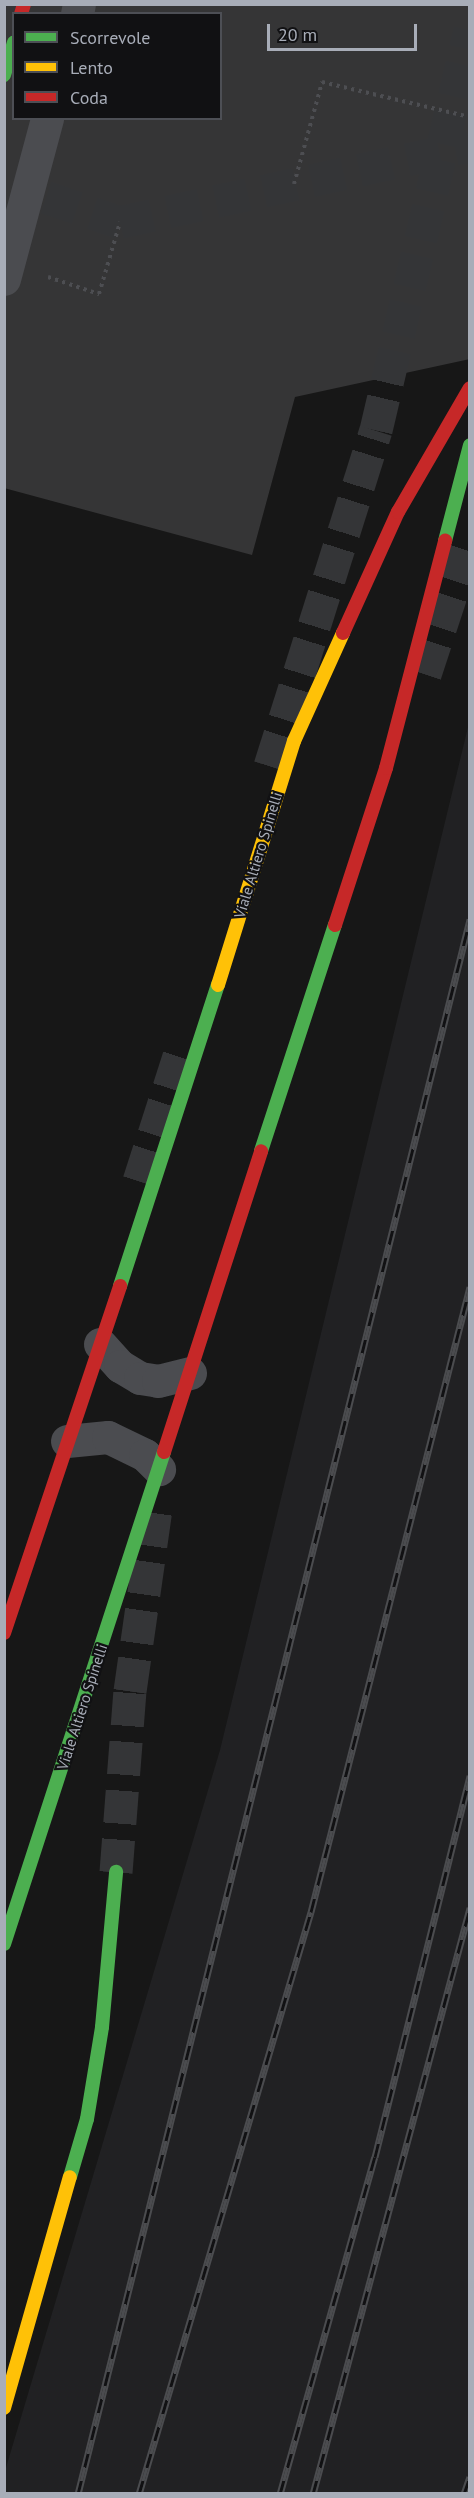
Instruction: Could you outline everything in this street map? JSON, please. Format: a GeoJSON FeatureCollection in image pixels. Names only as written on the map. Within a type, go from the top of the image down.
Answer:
{"type":"FeatureCollection","features":[{"type":"Feature","properties":{"kind":"main road"},"geometry":{"type":"LineString","coordinates":[[4,75],[12,49]]}},
{"type":"Feature","properties":{"kind":"main road","name":"Viale Altiero Spinelli"},"geometry":{"type":"LineString","coordinates":[[4,1633],[100,1344],[294,741],[398,512],[470,388]]}},
{"type":"Feature","properties":{"kind":"main road","name":"Viale Altiero Spinelli"},"geometry":{"type":"LineString","coordinates":[[4,1944],[386,768],[470,445]]}},
{"type":"Feature","properties":{"kind":"main road"},"geometry":{"type":"LineString","coordinates":[[4,2408],[87,2119],[102,2026],[116,1872]]}},
{"type":"Feature","properties":{"kind":"street"},"geometry":{"type":"LineString","coordinates":[[4,279],[46,120]]}},
{"type":"Feature","properties":{"kind":"street"},"geometry":{"type":"LineString","coordinates":[[100,1344],[120,1366],[140,1378],[158,1381],[190,1373]]}},
{"type":"Feature","properties":{"kind":"street"},"geometry":{"type":"LineString","coordinates":[[67,1441],[108,1437],[145,1455],[159,1469]]}},
{"type":"Feature","properties":{"kind":"path"},"geometry":{"type":"LineString","coordinates":[[294,184],[322,82],[470,117]]}},
{"type":"Feature","properties":{"kind":"path"},"geometry":{"type":"LineString","coordinates":[[99,294],[120,222]]}},
{"type":"Feature","properties":{"kind":"shaded area"},"geometry":{"type":"Polygon","coordinates":[[[469,723],[469,2493],[5,2493],[5,2471],[220,1750],[469,723]]]}},
{"type":"Feature","properties":{"kind":"building"},"geometry":{"type":"Polygon","coordinates":[[[4,4],[470,4],[470,359],[295,397],[252,555],[4,488],[4,4]]]}},
{"type":"Feature","properties":{"kind":"tunnel"},"geometry":{"type":"LineString","coordinates":[[270,766],[376,430],[470,30]]}},
{"type":"Feature","properties":{"kind":"tunnel"},"geometry":{"type":"LineString","coordinates":[[46,197],[120,222],[470,146]]}},
{"type":"Feature","properties":{"kind":"tunnel"},"geometry":{"type":"LineString","coordinates":[[425,674],[470,537]]}},
{"type":"Feature","properties":{"kind":"tunnel"},"geometry":{"type":"LineString","coordinates":[[139,1181],[181,1050]]}},
{"type":"Feature","properties":{"kind":"tunnel"},"geometry":{"type":"LineString","coordinates":[[116,1872],[130,1691],[157,1501]]}},
{"type":"Feature","properties":{"kind":"railway"},"geometry":{"type":"LineString","coordinates":[[78,2494],[470,919]]}},
{"type":"Feature","properties":{"kind":"railway"},"geometry":{"type":"LineString","coordinates":[[139,2494],[311,1912],[470,1287]]}},
{"type":"Feature","properties":{"kind":"railway"},"geometry":{"type":"LineString","coordinates":[[280,2494],[375,2157],[470,1776]]}},
{"type":"Feature","properties":{"kind":"railway"},"geometry":{"type":"LineString","coordinates":[[313,2494],[470,1908]]}},
{"type":"Feature","properties":{"kind":"railway"},"geometry":{"type":"LineString","coordinates":[[464,2494],[470,2477]]}},
{"type":"Feature","properties":{"kind":"traffic: fast"},"geometry":{"type":"LineString","coordinates":[[4,75],[12,49]]}},
{"type":"Feature","properties":{"kind":"traffic: fast"},"geometry":{"type":"LineString","coordinates":[[445,541],[470,445]]}},
{"type":"Feature","properties":{"kind":"traffic: fast"},"geometry":{"type":"LineString","coordinates":[[261,1151],[335,925]]}},
{"type":"Feature","properties":{"kind":"traffic: fast"},"geometry":{"type":"LineString","coordinates":[[120,1286],[218,985]]}},
{"type":"Feature","properties":{"kind":"traffic: fast"},"geometry":{"type":"LineString","coordinates":[[4,1944],[164,1452]]}},
{"type":"Feature","properties":{"kind":"traffic: fast"},"geometry":{"type":"LineString","coordinates":[[70,2177],[87,2119],[102,2027],[116,1872]]}},
{"type":"Feature","properties":{"kind":"traffic: slow"},"geometry":{"type":"LineString","coordinates":[[218,985],[294,741],[343,633]]}},
{"type":"Feature","properties":{"kind":"traffic: slow"},"geometry":{"type":"LineString","coordinates":[[4,2408],[70,2177]]}},
{"type":"Feature","properties":{"kind":"traffic: jam"},"geometry":{"type":"LineString","coordinates":[[22,12],[24,4]]}},
{"type":"Feature","properties":{"kind":"traffic: jam"},"geometry":{"type":"LineString","coordinates":[[343,633],[398,512],[470,388]]}},
{"type":"Feature","properties":{"kind":"traffic: jam"},"geometry":{"type":"LineString","coordinates":[[335,925],[386,768],[445,541]]}},
{"type":"Feature","properties":{"kind":"traffic: jam"},"geometry":{"type":"LineString","coordinates":[[164,1452],[261,1151]]}},
{"type":"Feature","properties":{"kind":"traffic: jam"},"geometry":{"type":"LineString","coordinates":[[4,1633],[120,1286]]}}]}
